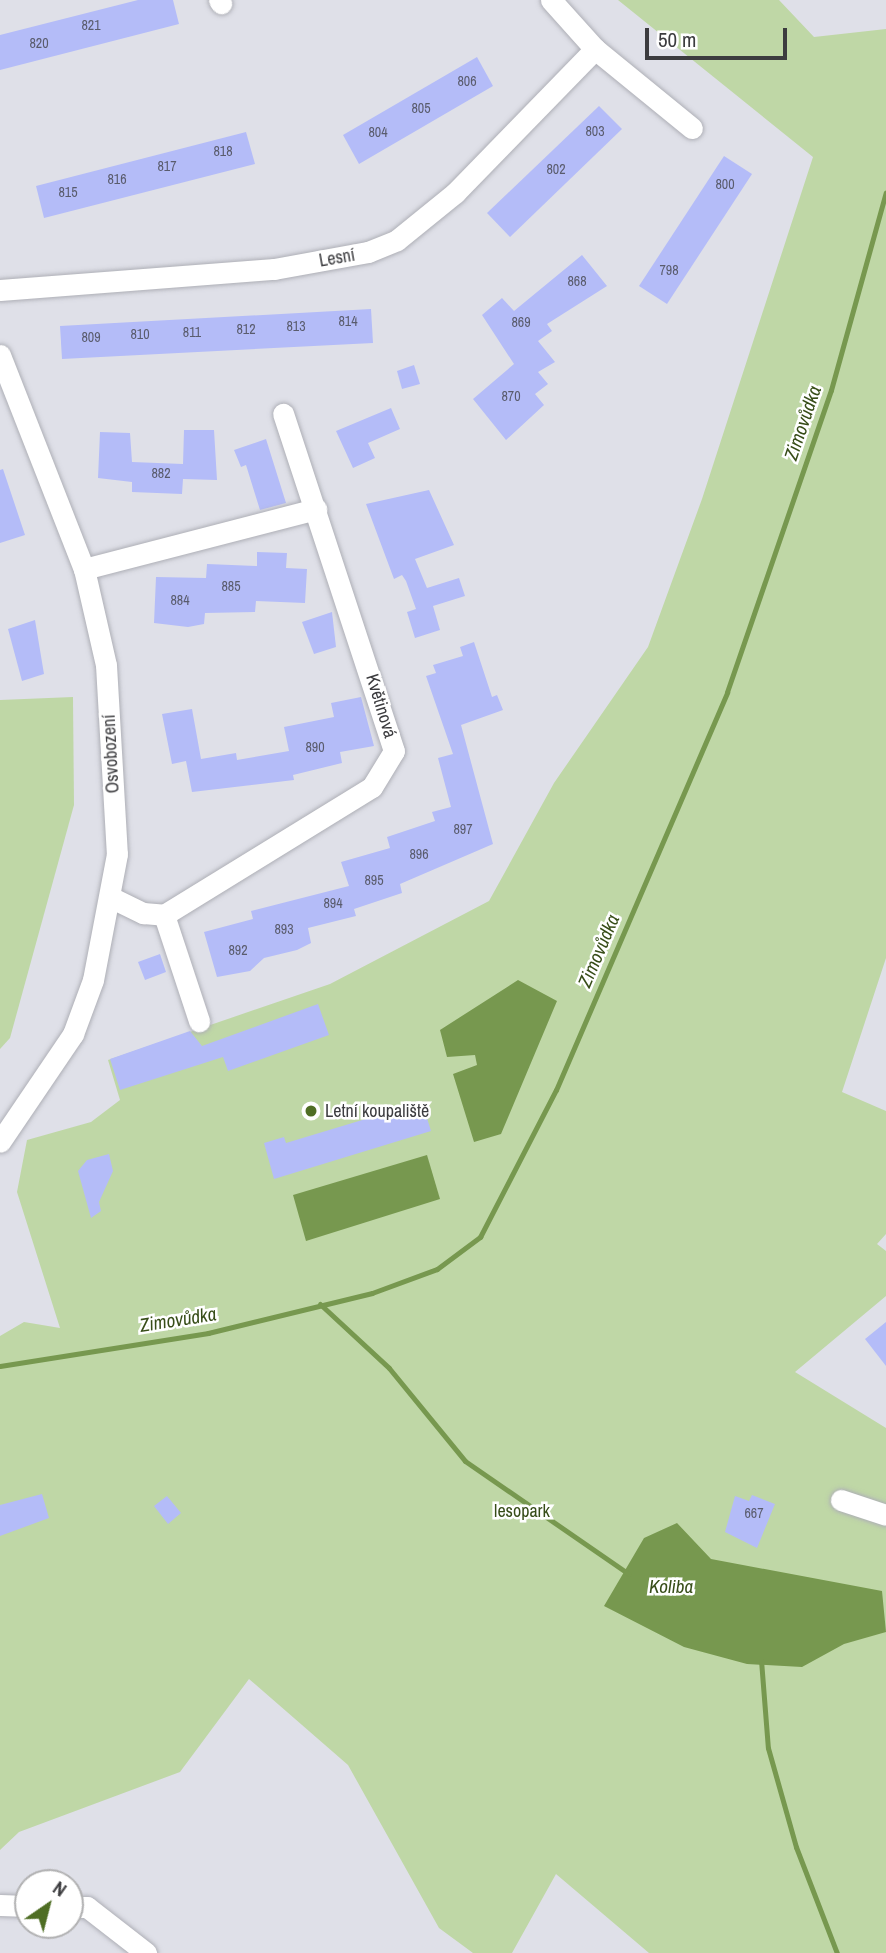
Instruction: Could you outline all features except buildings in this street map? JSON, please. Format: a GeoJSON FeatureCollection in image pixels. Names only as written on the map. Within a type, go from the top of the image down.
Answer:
{"type":"FeatureCollection","features":[{"type":"Feature","properties":{"kind":"street"},"geometry":{"type":"LineString","coordinates":[[551,0],[595,48],[692,128]]}},
{"type":"Feature","properties":{"kind":"street","name":"Lesní"},"geometry":{"type":"LineString","coordinates":[[0,290],[274,269],[378,248],[455,193],[595,48]]}},
{"type":"Feature","properties":{"kind":"street","name":"Osvobození"},"geometry":{"type":"LineString","coordinates":[[0,355],[84,569],[106,665],[117,853],[93,980],[74,1034],[0,1142]]}},
{"type":"Feature","properties":{"kind":"street","name":"Květinová"},"geometry":{"type":"LineString","coordinates":[[164,915],[372,787],[394,751],[283,414]]}},
{"type":"Feature","properties":{"kind":"street"},"geometry":{"type":"LineString","coordinates":[[84,569],[316,509]]}},
{"type":"Feature","properties":{"kind":"street"},"geometry":{"type":"LineString","coordinates":[[110,897],[144,914],[164,915],[199,1021]]}},
{"type":"Feature","properties":{"kind":"street"},"geometry":{"type":"LineString","coordinates":[[841,1500],[886,1515]]}},
{"type":"Feature","properties":{"kind":"street"},"geometry":{"type":"LineString","coordinates":[[84,1908],[146,1953]]}},
{"type":"Feature","properties":{"kind":"green space","name":"lesopark"},"geometry":{"type":"Polygon","coordinates":[[[618,0],[779,0],[814,37],[886,29],[886,958],[842,1092],[886,1111],[886,1234],[877,1244],[886,1251],[886,1296],[795,1372],[886,1428],[886,1953],[649,1953],[556,1874],[512,1953],[473,1953],[439,1928],[348,1765],[249,1679],[180,1772],[19,1832],[0,1850],[0,1336],[24,1322],[60,1328],[17,1192],[27,1140],[91,1122],[120,1100],[108,1060],[330,984],[489,901],[554,783],[648,647],[702,499],[813,157],[618,0]]]}},
{"type":"Feature","properties":{"kind":"green space"},"geometry":{"type":"Polygon","coordinates":[[[73,697],[74,805],[10,1038],[0,1049],[0,700],[73,697]]]}},
{"type":"Feature","properties":{"kind":"water"},"geometry":{"type":"Polygon","coordinates":[[[518,980],[557,1001],[501,1134],[474,1142],[453,1074],[477,1065],[475,1055],[447,1057],[440,1030],[518,980]]]}},
{"type":"Feature","properties":{"kind":"water"},"geometry":{"type":"Polygon","coordinates":[[[427,1155],[440,1199],[306,1241],[293,1195],[427,1155]]]}},
{"type":"Feature","properties":{"kind":"water","name":"Koliba"},"geometry":{"type":"Polygon","coordinates":[[[677,1523],[711,1559],[882,1591],[886,1632],[844,1644],[802,1667],[747,1664],[684,1647],[604,1606],[644,1538],[677,1523]]]}},
{"type":"Feature","properties":{"kind":"waterway","name":"Zimovůdka"},"geometry":{"type":"LineString","coordinates":[[0,1366],[208,1333],[372,1293],[437,1269],[480,1237],[556,1090],[727,692],[831,390],[886,192]]}},
{"type":"Feature","properties":{"kind":"waterway"},"geometry":{"type":"LineString","coordinates":[[320,1304],[389,1368],[465,1461],[629,1574]]}},
{"type":"Feature","properties":{"kind":"waterway"},"geometry":{"type":"LineString","coordinates":[[761,1660],[768,1748],[796,1847],[837,1953]]}},
{"type":"Feature","properties":{"kind":"place","name":"Letní koupaliště"},"geometry":{"type":"Point","coordinates":[311,1111]}}]}
